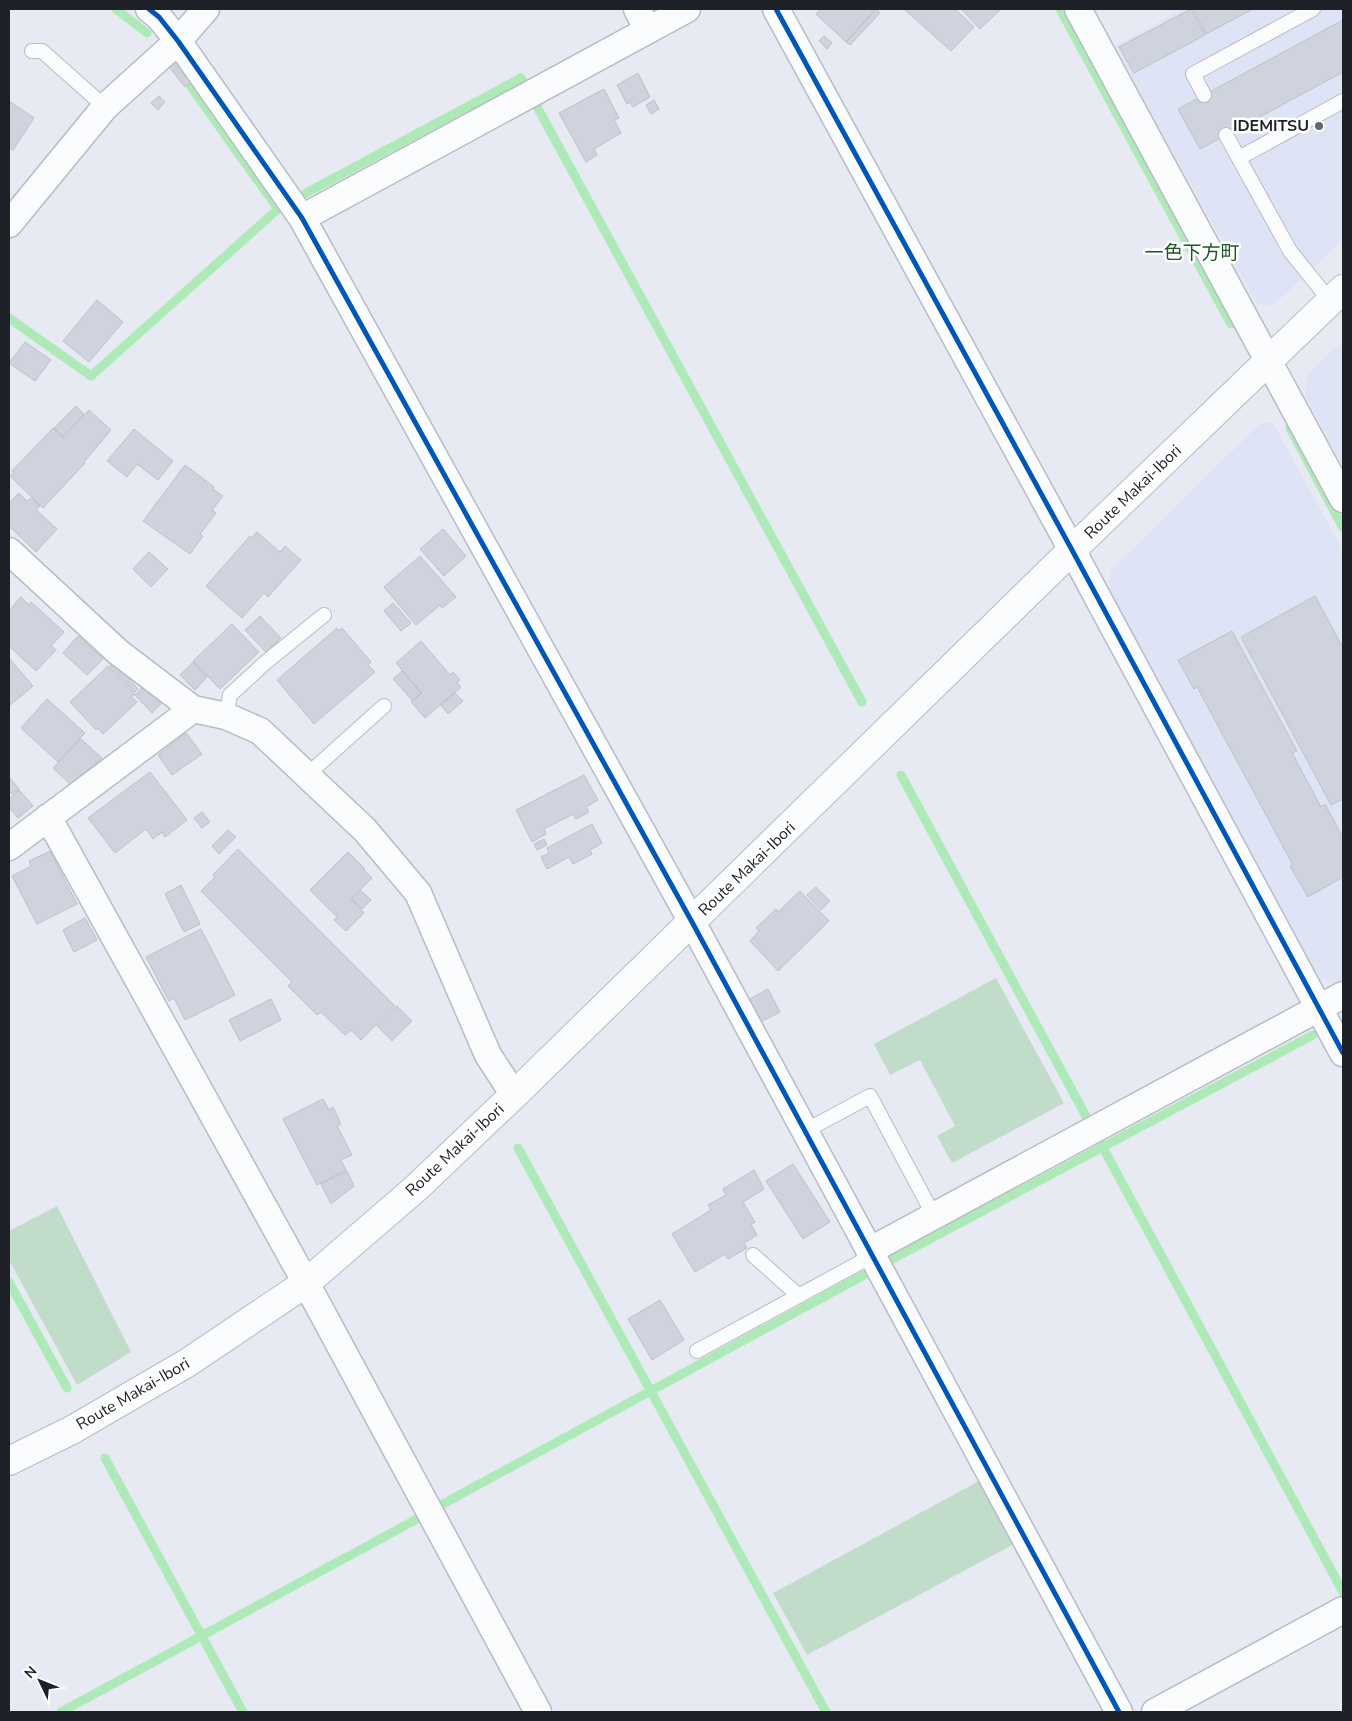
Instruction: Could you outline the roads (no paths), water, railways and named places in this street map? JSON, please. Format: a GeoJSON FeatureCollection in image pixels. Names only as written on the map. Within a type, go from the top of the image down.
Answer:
{"type":"FeatureCollection","features":[{"type":"Feature","properties":{"kind":"main road","name":"Route Makai-Ibori"},"geometry":{"type":"LineString","coordinates":[[9,1461],[72,1430],[187,1363],[306,1283],[415,1189],[692,922],[1072,550],[1337,296]]}},
{"type":"Feature","properties":{"kind":"street"},"geometry":{"type":"LineString","coordinates":[[149,9],[159,17],[178,41],[302,218],[692,922],[1119,1712]]}},
{"type":"Feature","properties":{"kind":"street"},"geometry":{"type":"LineString","coordinates":[[9,224],[106,107],[178,41],[206,9]]}},
{"type":"Feature","properties":{"kind":"street"},"geometry":{"type":"LineString","coordinates":[[302,218],[642,19],[686,9]]}},
{"type":"Feature","properties":{"kind":"street"},"geometry":{"type":"LineString","coordinates":[[776,9],[1072,550],[1343,1053]]}},
{"type":"Feature","properties":{"kind":"street"},"geometry":{"type":"LineString","coordinates":[[1078,9],[1343,499]]}},
{"type":"Feature","properties":{"kind":"street"},"geometry":{"type":"LineString","coordinates":[[9,551],[118,652],[194,709],[226,716],[260,730],[365,830],[418,893],[488,1056],[514,1095]]}},
{"type":"Feature","properties":{"kind":"street"},"geometry":{"type":"LineString","coordinates":[[9,847],[194,709]]}},
{"type":"Feature","properties":{"kind":"street"},"geometry":{"type":"LineString","coordinates":[[48,817],[306,1283],[538,1712]]}},
{"type":"Feature","properties":{"kind":"street"},"geometry":{"type":"LineString","coordinates":[[871,1253],[934,1216],[1343,995]]}},
{"type":"Feature","properties":{"kind":"street"},"geometry":{"type":"LineString","coordinates":[[1155,1712],[1343,1610]]}},
{"type":"Feature","properties":{"kind":"lane"},"geometry":{"type":"LineString","coordinates":[[1204,94],[1193,74],[1313,9]]}},
{"type":"Feature","properties":{"kind":"lane"},"geometry":{"type":"LineString","coordinates":[[32,51],[42,51],[106,107]]}},
{"type":"Feature","properties":{"kind":"lane"},"geometry":{"type":"LineString","coordinates":[[1239,158],[1343,101]]}},
{"type":"Feature","properties":{"kind":"lane"},"geometry":{"type":"LineString","coordinates":[[1226,135],[1290,251],[1337,296]]}},
{"type":"Feature","properties":{"kind":"lane"},"geometry":{"type":"LineString","coordinates":[[226,716],[230,695],[266,662],[324,615]]}},
{"type":"Feature","properties":{"kind":"lane"},"geometry":{"type":"LineString","coordinates":[[307,775],[384,706]]}},
{"type":"Feature","properties":{"kind":"lane"},"geometry":{"type":"LineString","coordinates":[[805,1131],[870,1096],[934,1216]]}},
{"type":"Feature","properties":{"kind":"lane"},"geometry":{"type":"LineString","coordinates":[[697,1351],[799,1296],[871,1253]]}},
{"type":"Feature","properties":{"kind":"lane"},"geometry":{"type":"LineString","coordinates":[[753,1255],[799,1296]]}},
{"type":"Feature","properties":{"kind":"waterway"},"geometry":{"type":"LineString","coordinates":[[116,9],[147,33]]}},
{"type":"Feature","properties":{"kind":"waterway"},"geometry":{"type":"LineString","coordinates":[[1060,9],[1231,324]]}},
{"type":"Feature","properties":{"kind":"waterway"},"geometry":{"type":"LineString","coordinates":[[306,193],[521,78],[523,81]]}},
{"type":"Feature","properties":{"kind":"waterway"},"geometry":{"type":"LineString","coordinates":[[9,318],[91,376],[278,209],[191,87]]}},
{"type":"Feature","properties":{"kind":"waterway"},"geometry":{"type":"LineString","coordinates":[[536,105],[862,702]]}},
{"type":"Feature","properties":{"kind":"waterway"},"geometry":{"type":"LineString","coordinates":[[1290,428],[1343,528]]}},
{"type":"Feature","properties":{"kind":"waterway"},"geometry":{"type":"LineString","coordinates":[[901,775],[1087,1118]]}},
{"type":"Feature","properties":{"kind":"waterway"},"geometry":{"type":"LineString","coordinates":[[887,1262],[1313,1035]]}},
{"type":"Feature","properties":{"kind":"waterway"},"geometry":{"type":"LineString","coordinates":[[1101,1144],[1343,1592]]}},
{"type":"Feature","properties":{"kind":"waterway"},"geometry":{"type":"LineString","coordinates":[[518,1148],[826,1712]]}},
{"type":"Feature","properties":{"kind":"waterway"},"geometry":{"type":"LineString","coordinates":[[441,1505],[864,1275]]}},
{"type":"Feature","properties":{"kind":"waterway"},"geometry":{"type":"LineString","coordinates":[[9,1282],[67,1388]]}},
{"type":"Feature","properties":{"kind":"waterway"},"geometry":{"type":"LineString","coordinates":[[105,1458],[243,1712]]}},
{"type":"Feature","properties":{"kind":"waterway"},"geometry":{"type":"LineString","coordinates":[[61,1712],[417,1519]]}},
{"type":"Feature","properties":{"kind":"place","name":"IDEMITSU"},"geometry":{"type":"Point","coordinates":[1319,126]}},
{"type":"Feature","properties":{"kind":"district","name":"一色下方町"},"geometry":{"type":"Point","coordinates":[1192,253]}}]}
